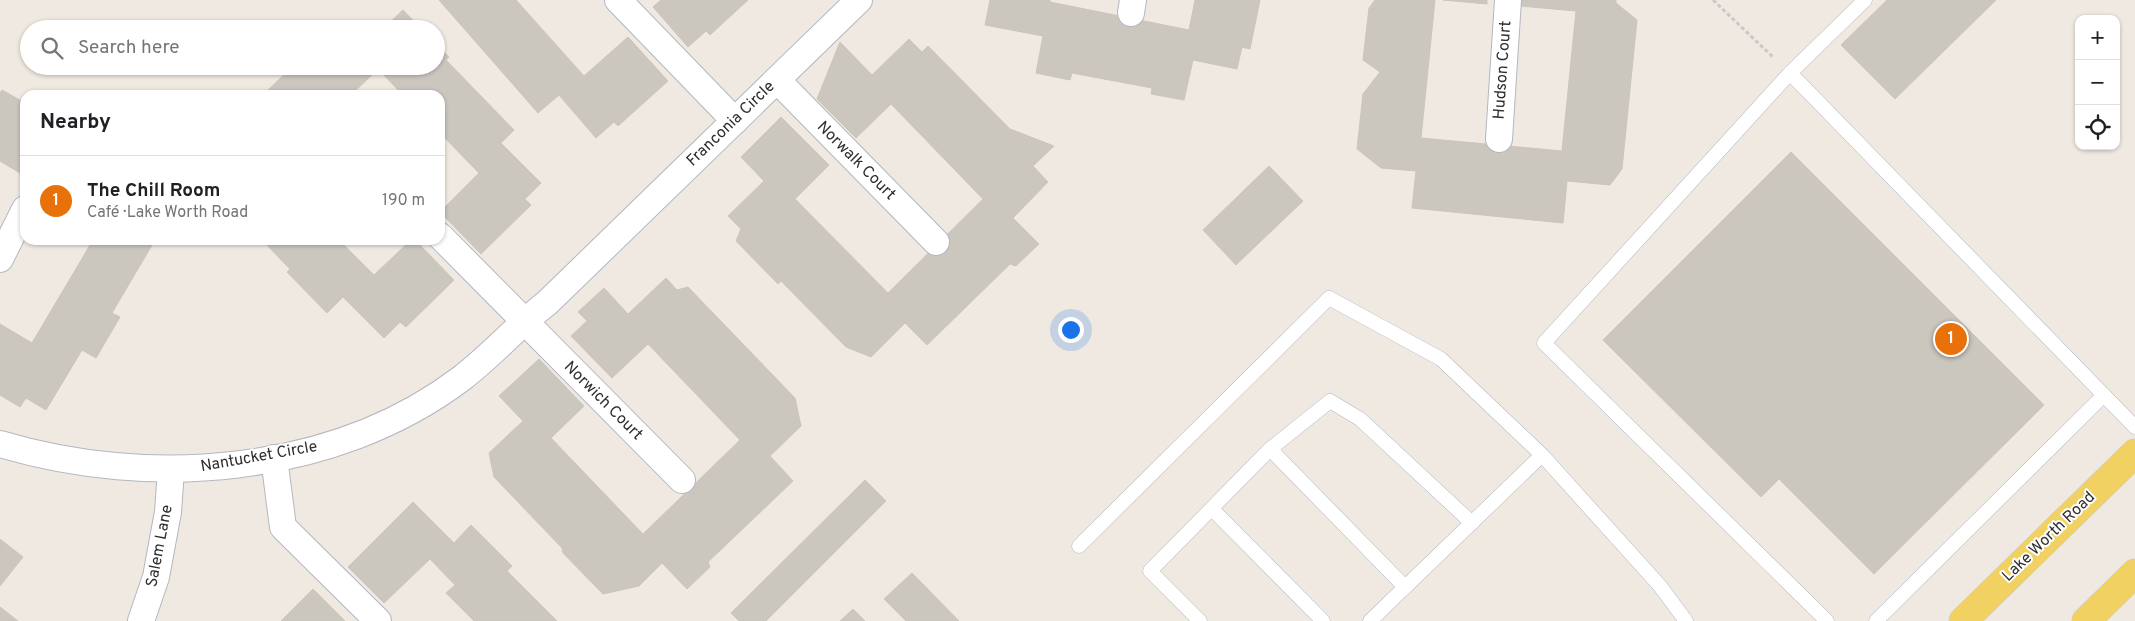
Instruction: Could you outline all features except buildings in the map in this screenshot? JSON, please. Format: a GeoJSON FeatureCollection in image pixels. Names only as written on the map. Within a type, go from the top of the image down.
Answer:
{"type":"FeatureCollection","features":[{"type":"Feature","properties":{"kind":"main road","name":"Lake Worth Road"},"geometry":{"type":"LineString","coordinates":[[1963,621],[2135,453]]}},
{"type":"Feature","properties":{"kind":"main road"},"geometry":{"type":"LineString","coordinates":[[2086,621],[2135,573]]}},
{"type":"Feature","properties":{"kind":"street"},"geometry":{"type":"LineString","coordinates":[[618,0],[735,121]]}},
{"type":"Feature","properties":{"kind":"street","name":"Franconia Circle"},"geometry":{"type":"LineString","coordinates":[[604,249],[859,0]]}},
{"type":"Feature","properties":{"kind":"street","name":"Hudson Court"},"geometry":{"type":"LineString","coordinates":[[1499,139],[1508,0]]}},
{"type":"Feature","properties":{"kind":"street","name":"Norwalk Court"},"geometry":{"type":"LineString","coordinates":[[777,80],[936,242]]}},
{"type":"Feature","properties":{"kind":"street"},"geometry":{"type":"LineString","coordinates":[[0,259],[20,219]]}},
{"type":"Feature","properties":{"kind":"street","name":"Norwich Court"},"geometry":{"type":"LineString","coordinates":[[445,241],[682,480]]}},
{"type":"Feature","properties":{"kind":"street","name":"Nantucket Circle"},"geometry":{"type":"LineString","coordinates":[[0,444],[31,453],[101,466],[171,470],[204,468],[274,458],[328,445],[382,425],[462,378],[524,321],[547,303],[604,249]]}},
{"type":"Feature","properties":{"kind":"street"},"geometry":{"type":"LineString","coordinates":[[274,458],[283,527],[378,621]]}},
{"type":"Feature","properties":{"kind":"street","name":"Salem Lane"},"geometry":{"type":"LineString","coordinates":[[141,621],[156,578],[168,512],[171,470]]}},
{"type":"Feature","properties":{"kind":"lane"},"geometry":{"type":"LineString","coordinates":[[1827,621],[1544,343],[1790,73],[1865,0]]}},
{"type":"Feature","properties":{"kind":"lane"},"geometry":{"type":"LineString","coordinates":[[1790,73],[2135,427]]}},
{"type":"Feature","properties":{"kind":"lane"},"geometry":{"type":"LineString","coordinates":[[1079,546],[1329,298],[1441,359],[1542,455],[1660,586],[1686,621]]}},
{"type":"Feature","properties":{"kind":"lane"},"geometry":{"type":"LineString","coordinates":[[1876,621],[2104,395]]}},
{"type":"Feature","properties":{"kind":"lane"},"geometry":{"type":"LineString","coordinates":[[1200,621],[1150,571],[1270,449],[1330,401],[1360,420],[1472,523]]}},
{"type":"Feature","properties":{"kind":"lane"},"geometry":{"type":"LineString","coordinates":[[1270,449],[1405,588]]}},
{"type":"Feature","properties":{"kind":"lane"},"geometry":{"type":"LineString","coordinates":[[1370,621],[1542,455]]}},
{"type":"Feature","properties":{"kind":"lane"},"geometry":{"type":"LineString","coordinates":[[1212,509],[1323,621]]}},
{"type":"Feature","properties":{"kind":"path"},"geometry":{"type":"LineString","coordinates":[[1713,0],[1790,73]]}},
{"type":"Feature","properties":{"kind":"place","name":"The Chill Room"},"geometry":{"type":"Point","coordinates":[1951,339]}}]}
